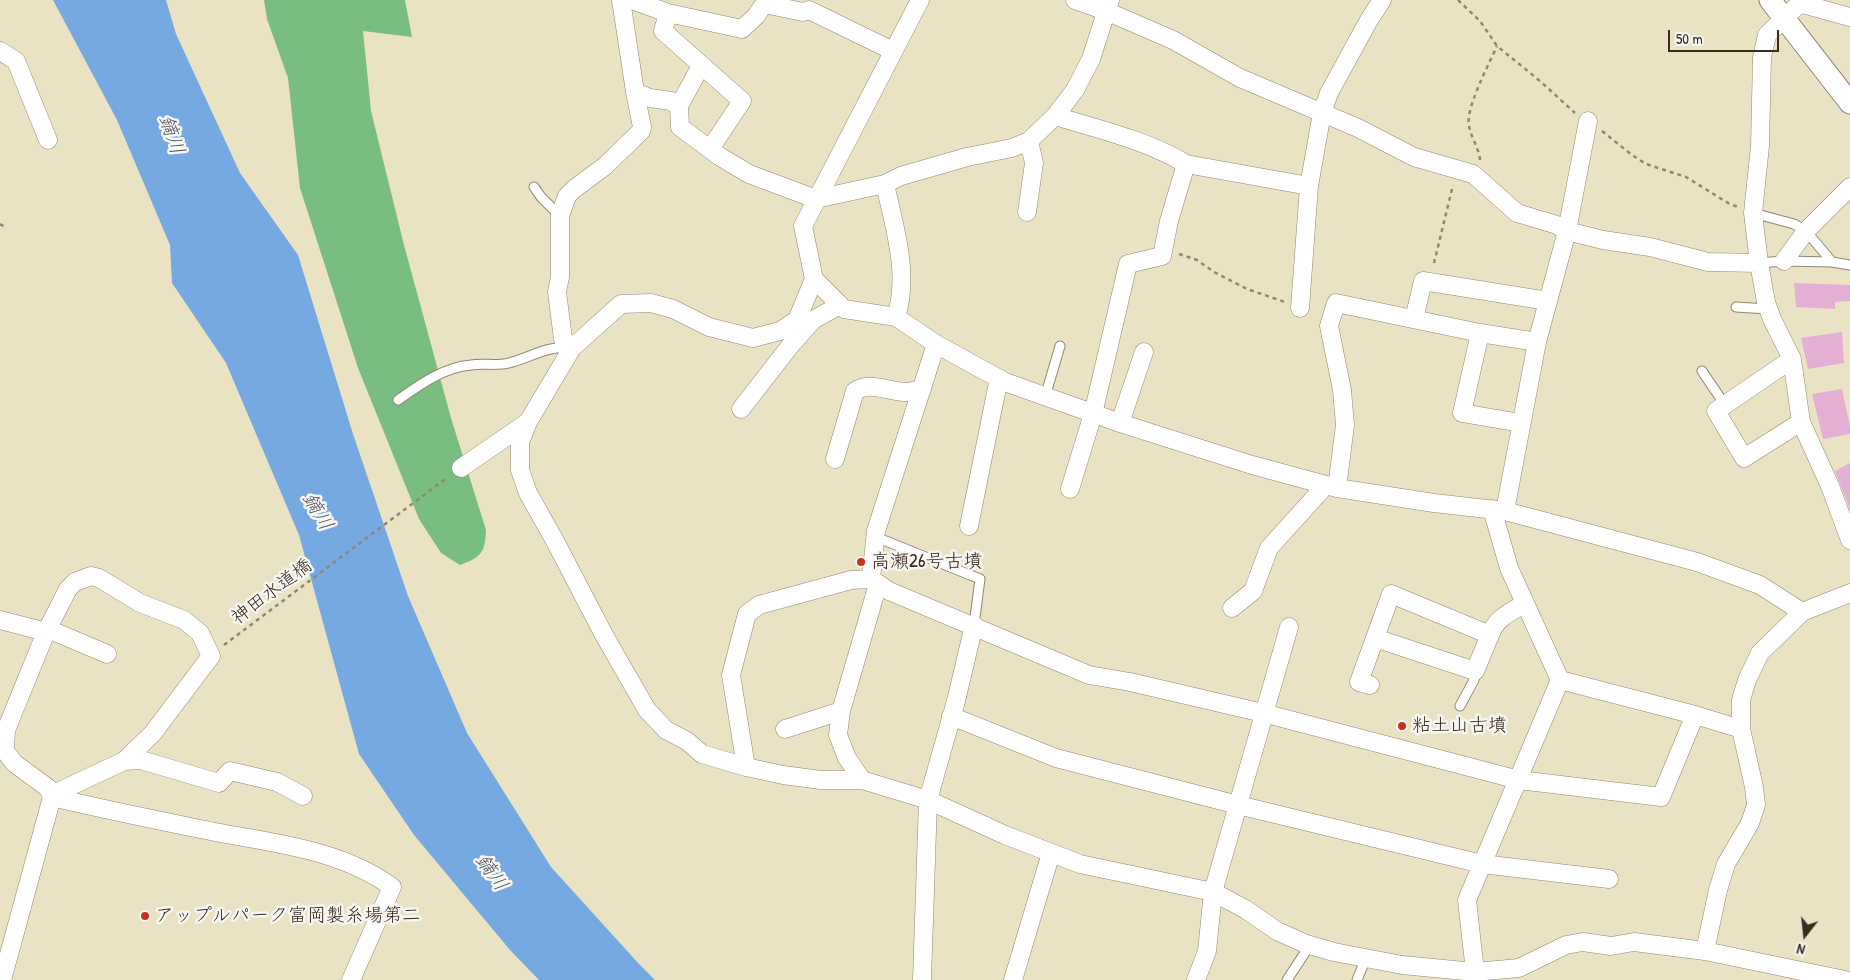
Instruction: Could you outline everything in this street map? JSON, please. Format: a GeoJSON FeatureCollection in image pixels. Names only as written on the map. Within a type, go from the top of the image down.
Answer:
{"type":"FeatureCollection","features":[{"type":"Feature","properties":{"kind":"street"},"geometry":{"type":"LineString","coordinates":[[572,348],[563,339],[557,292],[560,277],[560,216],[567,196],[605,166],[641,131],[642,127],[621,0]]}},
{"type":"Feature","properties":{"kind":"street"},"geometry":{"type":"LineString","coordinates":[[632,0],[668,13],[742,29],[756,16],[764,4],[803,12],[809,10],[893,51]]}},
{"type":"Feature","properties":{"kind":"street"},"geometry":{"type":"LineString","coordinates":[[920,0],[803,226],[814,279],[844,309],[896,317],[936,344],[998,378],[1093,414],[1252,465],[1332,486],[1434,503],[1499,510],[1697,562],[1760,585],[1802,612]]}},
{"type":"Feature","properties":{"kind":"street"},"geometry":{"type":"LineString","coordinates":[[1075,0],[1108,6],[1240,78],[1358,128],[1414,157],[1473,174],[1517,213],[1557,225],[1567,231],[1603,240],[1650,247],[1708,262],[1759,263]]}},
{"type":"Feature","properties":{"kind":"street"},"geometry":{"type":"LineString","coordinates":[[1300,308],[1309,186],[1322,114],[1329,93],[1382,0]]}},
{"type":"Feature","properties":{"kind":"street"},"geometry":{"type":"LineString","coordinates":[[1770,0],[1850,103]]}},
{"type":"Feature","properties":{"kind":"street"},"geometry":{"type":"LineString","coordinates":[[1850,17],[1799,4],[1767,35],[1762,57],[1760,146],[1753,213],[1759,263],[1768,309],[1792,359],[1801,422],[1830,486],[1850,540]]}},
{"type":"Feature","properties":{"kind":"street"},"geometry":{"type":"LineString","coordinates":[[703,67],[697,73],[679,106],[680,127],[749,174],[816,199],[885,184],[901,176],[967,157],[1012,148],[1030,141],[1055,116],[1075,90],[1091,59],[1108,6]]}},
{"type":"Feature","properties":{"kind":"street"},"geometry":{"type":"LineString","coordinates":[[668,13],[663,30],[742,101],[710,149]]}},
{"type":"Feature","properties":{"kind":"street"},"geometry":{"type":"LineString","coordinates":[[0,51],[16,61],[48,140]]}},
{"type":"Feature","properties":{"kind":"street"},"geometry":{"type":"LineString","coordinates":[[635,92],[650,98],[671,101],[679,106]]}},
{"type":"Feature","properties":{"kind":"street"},"geometry":{"type":"LineString","coordinates":[[1055,116],[1126,138],[1172,156],[1186,164],[1309,186]]}},
{"type":"Feature","properties":{"kind":"street"},"geometry":{"type":"LineString","coordinates":[[1475,972],[1467,900],[1560,680],[1509,568],[1499,510],[1521,423],[1537,342],[1567,231],[1588,121]]}},
{"type":"Feature","properties":{"kind":"street"},"geometry":{"type":"LineString","coordinates":[[1027,212],[1034,163],[1030,141]]}},
{"type":"Feature","properties":{"kind":"street"},"geometry":{"type":"LineString","coordinates":[[1070,489],[1093,414],[1128,264],[1162,256],[1169,221],[1186,164]]}},
{"type":"Feature","properties":{"kind":"street"},"geometry":{"type":"LineString","coordinates":[[885,184],[900,257],[900,305],[896,317]]}},
{"type":"Feature","properties":{"kind":"street"},"geometry":{"type":"LineString","coordinates":[[1784,261],[1806,231],[1850,187]]}},
{"type":"Feature","properties":{"kind":"street"},"geometry":{"type":"LineString","coordinates":[[814,279],[797,320],[780,331],[753,338],[709,327],[673,309],[651,303],[621,304],[572,348],[528,422],[520,442],[520,470],[528,493],[556,541],[604,635],[647,710],[666,730],[687,741],[702,754],[746,767],[821,780],[862,780],[928,800],[1005,835],[1080,864],[1213,892],[1244,909],[1277,931],[1310,945],[1402,966],[1475,972],[1519,968],[1566,945],[1583,942],[1611,946],[1634,942],[1706,951],[1845,980]]}},
{"type":"Feature","properties":{"kind":"street"},"geometry":{"type":"LineString","coordinates":[[1414,320],[1423,281],[1548,301]]}},
{"type":"Feature","properties":{"kind":"street"},"geometry":{"type":"LineString","coordinates":[[1232,608],[1253,591],[1269,548],[1332,486],[1345,425],[1342,390],[1329,326],[1336,303],[1480,333],[1537,342]]}},
{"type":"Feature","properties":{"kind":"street"},"geometry":{"type":"LineString","coordinates":[[741,409],[790,346],[813,320],[840,305]]}},
{"type":"Feature","properties":{"kind":"street"},"geometry":{"type":"LineString","coordinates":[[1480,333],[1462,413],[1521,423]]}},
{"type":"Feature","properties":{"kind":"street"},"geometry":{"type":"LineString","coordinates":[[862,780],[847,758],[838,735],[841,711],[874,582],[876,538],[936,344]]}},
{"type":"Feature","properties":{"kind":"street"},"geometry":{"type":"LineString","coordinates":[[1120,423],[1144,352]]}},
{"type":"Feature","properties":{"kind":"street"},"geometry":{"type":"LineString","coordinates":[[1792,359],[1716,412],[1744,458],[1801,422]]}},
{"type":"Feature","properties":{"kind":"street"},"geometry":{"type":"LineString","coordinates":[[969,526],[998,378]]}},
{"type":"Feature","properties":{"kind":"street"},"geometry":{"type":"LineString","coordinates":[[835,458],[855,391],[861,387],[872,386],[906,392],[922,388]]}},
{"type":"Feature","properties":{"kind":"street"},"geometry":{"type":"LineString","coordinates":[[461,468],[528,422]]}},
{"type":"Feature","properties":{"kind":"street"},"geometry":{"type":"LineString","coordinates":[[2,980],[52,797],[60,791],[124,761],[153,733],[211,656],[200,633],[184,620],[140,603],[99,578],[91,576],[75,582],[68,589],[47,631],[6,730],[5,751],[14,764],[48,788],[52,797]]}},
{"type":"Feature","properties":{"kind":"street"},"geometry":{"type":"LineString","coordinates":[[746,767],[731,675],[747,614],[759,605],[851,580],[874,582],[889,591],[1089,675],[1130,682],[1263,713],[1519,780],[1661,797],[1695,715]]}},
{"type":"Feature","properties":{"kind":"street"},"geometry":{"type":"LineString","coordinates":[[1706,951],[1718,890],[1726,864],[1750,823],[1756,805],[1741,728],[1741,700],[1747,680],[1760,653],[1802,612],[1850,593]]}},
{"type":"Feature","properties":{"kind":"street"},"geometry":{"type":"LineString","coordinates":[[1370,685],[1359,682],[1391,594],[1490,635]]}},
{"type":"Feature","properties":{"kind":"street"},"geometry":{"type":"LineString","coordinates":[[1375,638],[1475,671],[1493,626],[1505,615],[1524,604]]}},
{"type":"Feature","properties":{"kind":"street"},"geometry":{"type":"LineString","coordinates":[[0,620],[47,631],[107,654]]}},
{"type":"Feature","properties":{"kind":"street"},"geometry":{"type":"LineString","coordinates":[[922,980],[928,800],[974,626]]}},
{"type":"Feature","properties":{"kind":"street"},"geometry":{"type":"LineString","coordinates":[[1196,980],[1206,951],[1213,892],[1289,627]]}},
{"type":"Feature","properties":{"kind":"street"},"geometry":{"type":"LineString","coordinates":[[1560,680],[1741,728]]}},
{"type":"Feature","properties":{"kind":"street"},"geometry":{"type":"LineString","coordinates":[[785,729],[841,711]]}},
{"type":"Feature","properties":{"kind":"street"},"geometry":{"type":"LineString","coordinates":[[951,716],[1056,758],[1238,805],[1482,864],[1609,879]]}},
{"type":"Feature","properties":{"kind":"street"},"geometry":{"type":"LineString","coordinates":[[124,761],[141,760],[218,783],[230,772],[277,782],[304,796]]}},
{"type":"Feature","properties":{"kind":"street"},"geometry":{"type":"LineString","coordinates":[[52,797],[204,830],[285,845],[333,858],[376,875],[392,887],[351,980]]}},
{"type":"Feature","properties":{"kind":"street"},"geometry":{"type":"LineString","coordinates":[[1013,980],[1051,853]]}},
{"type":"Feature","properties":{"kind":"lane"},"geometry":{"type":"LineString","coordinates":[[534,187],[560,216]]}},
{"type":"Feature","properties":{"kind":"lane"},"geometry":{"type":"LineString","coordinates":[[1753,213],[1794,224],[1806,231],[1832,262]]}},
{"type":"Feature","properties":{"kind":"lane"},"geometry":{"type":"LineString","coordinates":[[1759,263],[1784,261],[1832,262],[1850,265]]}},
{"type":"Feature","properties":{"kind":"lane"},"geometry":{"type":"LineString","coordinates":[[1736,307],[1768,309]]}},
{"type":"Feature","properties":{"kind":"lane"},"geometry":{"type":"LineString","coordinates":[[398,400],[419,385],[445,372],[461,367],[507,364],[558,346],[572,348]]}},
{"type":"Feature","properties":{"kind":"lane"},"geometry":{"type":"LineString","coordinates":[[1045,396],[1060,346]]}},
{"type":"Feature","properties":{"kind":"lane"},"geometry":{"type":"LineString","coordinates":[[1702,371],[1725,405]]}},
{"type":"Feature","properties":{"kind":"lane"},"geometry":{"type":"LineString","coordinates":[[876,538],[980,579],[974,626]]}},
{"type":"Feature","properties":{"kind":"lane"},"geometry":{"type":"LineString","coordinates":[[1460,706],[1474,680],[1475,671]]}},
{"type":"Feature","properties":{"kind":"lane"},"geometry":{"type":"LineString","coordinates":[[1287,980],[1310,945]]}},
{"type":"Feature","properties":{"kind":"lane"},"geometry":{"type":"LineString","coordinates":[[1357,980],[1366,958]]}},
{"type":"Feature","properties":{"kind":"path"},"geometry":{"type":"LineString","coordinates":[[1479,179],[1481,169],[1480,153],[1469,126],[1468,113],[1497,46]]}},
{"type":"Feature","properties":{"kind":"path"},"geometry":{"type":"LineString","coordinates":[[1434,263],[1456,170]]}},
{"type":"Feature","properties":{"kind":"path"},"geometry":{"type":"LineString","coordinates":[[0,224],[5,227]]}},
{"type":"Feature","properties":{"kind":"path"},"geometry":{"type":"LineString","coordinates":[[1164,249],[1197,260],[1214,272],[1247,289],[1300,308]]}},
{"type":"Feature","properties":{"kind":"path","name":"神田水道橋"},"geometry":{"type":"LineString","coordinates":[[220,649],[461,468]]}},
{"type":"Feature","properties":{"kind":"green space"},"geometry":{"type":"Polygon","coordinates":[[[264,0],[405,0],[412,37],[363,31],[371,111],[404,245],[451,418],[486,530],[485,544],[481,553],[460,565],[441,553],[419,519],[358,368],[300,188],[288,78],[267,19],[264,0]]]}},
{"type":"Feature","properties":{"kind":"water","name":"鏑川"},"geometry":{"type":"Polygon","coordinates":[[[53,0],[166,0],[176,34],[240,173],[298,255],[353,434],[408,596],[467,733],[551,867],[655,980],[539,980],[510,950],[414,835],[359,754],[299,535],[226,363],[172,283],[170,245],[117,120],[53,0]]]}},
{"type":"Feature","properties":{"kind":"building"},"geometry":{"type":"Polygon","coordinates":[[[1794,283],[1850,285],[1850,301],[1835,302],[1835,309],[1796,307],[1794,283]]]}},
{"type":"Feature","properties":{"kind":"building"},"geometry":{"type":"Polygon","coordinates":[[[1842,332],[1844,363],[1808,369],[1801,338],[1842,332]]]}},
{"type":"Feature","properties":{"kind":"building"},"geometry":{"type":"Polygon","coordinates":[[[1842,389],[1850,434],[1823,439],[1812,394],[1842,389]]]}},
{"type":"Feature","properties":{"kind":"building"},"geometry":{"type":"Polygon","coordinates":[[[1850,463],[1850,509],[1835,471],[1850,463]]]}},
{"type":"Feature","properties":{"kind":"place","name":"高瀬26号古墳"},"geometry":{"type":"Point","coordinates":[861,562]}},
{"type":"Feature","properties":{"kind":"place","name":"粘土山古墳"},"geometry":{"type":"Point","coordinates":[1402,726]}},
{"type":"Feature","properties":{"kind":"place","name":"アップルパーク富岡製糸場第二"},"geometry":{"type":"Point","coordinates":[145,916]}}]}
